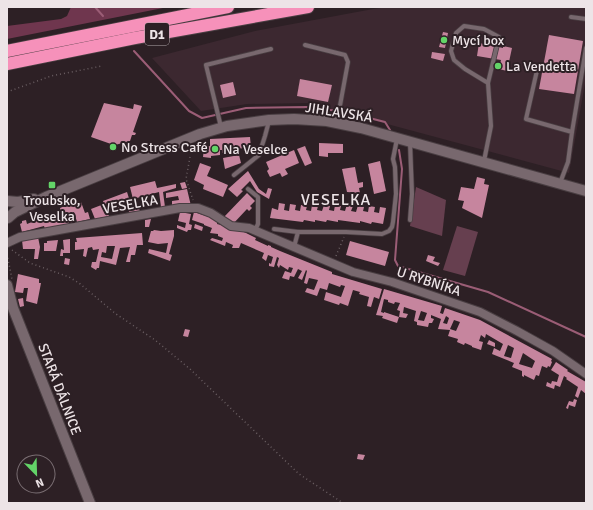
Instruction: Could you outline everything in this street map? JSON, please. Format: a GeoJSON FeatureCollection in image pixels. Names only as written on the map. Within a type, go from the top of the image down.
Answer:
{"type":"FeatureCollection","features":[{"type":"Feature","properties":{"kind":"highway","name":"D1"},"geometry":{"type":"LineString","coordinates":[[7,51],[228,7]]}},
{"type":"Feature","properties":{"kind":"highway","name":"D1"},"geometry":{"type":"LineString","coordinates":[[7,64],[135,38],[308,7]]}},
{"type":"Feature","properties":{"kind":"main road","name":"JIHLAVSKÁ"},"geometry":{"type":"LineString","coordinates":[[8,219],[15,212],[46,197],[200,134],[220,124],[238,124],[269,120],[338,118],[361,128],[586,190]]}},
{"type":"Feature","properties":{"kind":"main road","name":"JIHLAVSKÁ"},"geometry":{"type":"LineString","coordinates":[[8,219],[9,209],[7,203],[46,197]]}},
{"type":"Feature","properties":{"kind":"main road","name":"STARÁ DÁLNICE"},"geometry":{"type":"LineString","coordinates":[[8,292],[90,503]]}},
{"type":"Feature","properties":{"kind":"street","name":"VESELKA"},"geometry":{"type":"LineString","coordinates":[[7,243],[20,237],[180,208],[198,208],[211,213],[231,226],[249,228],[254,231]]}},
{"type":"Feature","properties":{"kind":"street","name":"U RYBNÍKA"},"geometry":{"type":"LineString","coordinates":[[254,231],[353,272],[392,282],[480,312],[552,351],[586,374]]}},
{"type":"Feature","properties":{"kind":"lane"},"geometry":{"type":"LineString","coordinates":[[571,17],[586,19]]}},
{"type":"Feature","properties":{"kind":"lane"},"geometry":{"type":"LineString","coordinates":[[484,161],[491,126],[488,83],[499,37],[484,29],[464,26],[456,33],[451,51],[454,60],[465,69],[488,83]]}},
{"type":"Feature","properties":{"kind":"lane"},"geometry":{"type":"LineString","coordinates":[[305,46],[345,55],[348,62],[338,118]]}},
{"type":"Feature","properties":{"kind":"lane"},"geometry":{"type":"LineString","coordinates":[[220,124],[206,65],[271,48]]}},
{"type":"Feature","properties":{"kind":"lane"},"geometry":{"type":"LineString","coordinates":[[560,183],[568,162],[586,48]]}},
{"type":"Feature","properties":{"kind":"lane"},"geometry":{"type":"LineString","coordinates":[[538,66],[526,120],[572,132]]}},
{"type":"Feature","properties":{"kind":"lane"},"geometry":{"type":"LineString","coordinates":[[234,175],[259,155],[269,120]]}},
{"type":"Feature","properties":{"kind":"lane"},"geometry":{"type":"LineString","coordinates":[[274,230],[298,232],[387,233],[391,229],[394,222],[396,194],[395,167],[393,160],[397,138]]}},
{"type":"Feature","properties":{"kind":"lane"},"geometry":{"type":"LineString","coordinates":[[410,141],[412,188],[410,220]]}},
{"type":"Feature","properties":{"kind":"lane"},"geometry":{"type":"LineString","coordinates":[[248,189],[258,197],[258,224],[254,231]]}},
{"type":"Feature","properties":{"kind":"lane"},"geometry":{"type":"LineString","coordinates":[[294,247],[298,232]]}},
{"type":"Feature","properties":{"kind":"path"},"geometry":{"type":"LineString","coordinates":[[7,92],[51,76],[102,66]]}},
{"type":"Feature","properties":{"kind":"path"},"geometry":{"type":"LineString","coordinates":[[190,157],[186,180],[192,198],[198,208]]}},
{"type":"Feature","properties":{"kind":"path"},"geometry":{"type":"LineString","coordinates":[[333,263],[346,232]]}},
{"type":"Feature","properties":{"kind":"path"},"geometry":{"type":"LineString","coordinates":[[16,253],[30,263],[69,277],[79,283],[116,314],[155,340],[190,369],[298,474],[343,503]]}},
{"type":"Feature","properties":{"kind":"path"},"geometry":{"type":"LineString","coordinates":[[7,254],[14,290],[8,292]]}},
{"type":"Feature","properties":{"kind":"shaded area"},"geometry":{"type":"Polygon","coordinates":[[[71,7],[168,7],[7,39],[7,26],[61,19],[67,16],[71,7]]]}},
{"type":"Feature","properties":{"kind":"shaded area"},"geometry":{"type":"Polygon","coordinates":[[[389,7],[586,7],[586,78],[569,173],[309,103],[247,104],[201,111],[152,58],[255,31],[389,7]]]}},
{"type":"Feature","properties":{"kind":"shaded area"},"geometry":{"type":"Polygon","coordinates":[[[416,187],[446,200],[442,236],[410,226],[416,187]]]}},
{"type":"Feature","properties":{"kind":"shaded area"},"geometry":{"type":"Polygon","coordinates":[[[457,226],[478,232],[465,276],[443,270],[457,226]]]}},
{"type":"Feature","properties":{"kind":"building","name":"Mycí box"},"geometry":{"type":"Polygon","coordinates":[[[443,32],[448,33],[445,48],[439,47],[443,32]]]}},
{"type":"Feature","properties":{"kind":"building"},"geometry":{"type":"Polygon","coordinates":[[[549,35],[583,41],[574,94],[539,89],[549,35]]]}},
{"type":"Feature","properties":{"kind":"building"},"geometry":{"type":"Polygon","coordinates":[[[479,43],[503,48],[503,46],[512,48],[507,71],[499,69],[501,60],[477,56],[479,43]]]}},
{"type":"Feature","properties":{"kind":"building"},"geometry":{"type":"Polygon","coordinates":[[[432,52],[445,54],[443,61],[431,58],[432,52]]]}},
{"type":"Feature","properties":{"kind":"building"},"geometry":{"type":"Polygon","coordinates":[[[300,79],[332,85],[328,102],[297,96],[300,79]]]}},
{"type":"Feature","properties":{"kind":"building"},"geometry":{"type":"Polygon","coordinates":[[[233,82],[236,95],[223,98],[220,85],[233,82]]]}},
{"type":"Feature","properties":{"kind":"building"},"geometry":{"type":"Polygon","coordinates":[[[104,103],[133,109],[134,104],[142,106],[133,132],[136,133],[135,135],[132,135],[130,141],[115,145],[113,149],[110,147],[111,144],[91,137],[104,103]]]}},
{"type":"Feature","properties":{"kind":"building"},"geometry":{"type":"Polygon","coordinates":[[[250,137],[251,148],[226,149],[227,152],[222,153],[222,150],[220,150],[220,155],[211,156],[211,158],[203,157],[204,148],[210,146],[210,139],[250,137]]]}},
{"type":"Feature","properties":{"kind":"building"},"geometry":{"type":"Polygon","coordinates":[[[319,143],[343,144],[343,153],[328,153],[328,157],[319,156],[319,143]]]}},
{"type":"Feature","properties":{"kind":"building"},"geometry":{"type":"Polygon","coordinates":[[[305,146],[312,163],[305,166],[297,149],[305,146]]]}},
{"type":"Feature","properties":{"kind":"building"},"geometry":{"type":"Polygon","coordinates":[[[294,150],[299,163],[285,169],[288,174],[282,177],[280,173],[270,177],[267,171],[269,169],[266,162],[294,150]]]}},
{"type":"Feature","properties":{"kind":"building"},"geometry":{"type":"Polygon","coordinates":[[[239,155],[241,163],[225,169],[223,158],[239,155]]]}},
{"type":"Feature","properties":{"kind":"building"},"geometry":{"type":"Polygon","coordinates":[[[380,161],[386,191],[374,194],[368,164],[380,161]]]}},
{"type":"Feature","properties":{"kind":"building"},"geometry":{"type":"Polygon","coordinates":[[[200,163],[211,167],[207,176],[228,185],[223,197],[203,189],[204,185],[194,180],[200,163]]]}},
{"type":"Feature","properties":{"kind":"building"},"geometry":{"type":"Polygon","coordinates":[[[355,167],[358,183],[363,182],[363,187],[359,188],[360,193],[347,192],[342,169],[355,167]]]}},
{"type":"Feature","properties":{"kind":"building"},"geometry":{"type":"Polygon","coordinates":[[[248,171],[259,189],[266,194],[268,188],[272,189],[269,199],[257,192],[250,181],[241,190],[243,191],[237,197],[228,189],[248,171]]]}},
{"type":"Feature","properties":{"kind":"building"},"geometry":{"type":"Polygon","coordinates":[[[477,177],[485,179],[484,184],[489,185],[482,218],[462,208],[464,201],[458,200],[461,187],[474,189],[477,177]]]}},
{"type":"Feature","properties":{"kind":"building"},"geometry":{"type":"Polygon","coordinates":[[[155,181],[157,188],[176,184],[176,188],[163,192],[165,207],[161,207],[159,192],[133,199],[130,187],[155,181]]]}},
{"type":"Feature","properties":{"kind":"building"},"geometry":{"type":"Polygon","coordinates":[[[185,182],[187,188],[182,189],[180,183],[185,182]]]}},
{"type":"Feature","properties":{"kind":"building"},"geometry":{"type":"Polygon","coordinates":[[[187,189],[191,206],[172,205],[172,201],[179,200],[178,196],[166,198],[166,193],[187,189]]]}},
{"type":"Feature","properties":{"kind":"building"},"geometry":{"type":"Polygon","coordinates":[[[127,192],[132,208],[138,206],[140,211],[129,212],[128,207],[110,209],[106,210],[109,216],[95,219],[91,209],[104,204],[103,201],[127,192]]]}},
{"type":"Feature","properties":{"kind":"building"},"geometry":{"type":"Polygon","coordinates":[[[247,193],[255,201],[250,206],[252,208],[249,211],[247,209],[232,225],[224,217],[247,193]]]}},
{"type":"Feature","properties":{"kind":"building"},"geometry":{"type":"Polygon","coordinates":[[[77,201],[77,203],[81,202],[85,213],[88,212],[90,219],[77,222],[74,212],[72,213],[74,220],[71,220],[72,223],[45,229],[44,226],[22,232],[20,224],[22,221],[26,220],[27,224],[32,222],[32,220],[61,212],[60,208],[77,201]]]}},
{"type":"Feature","properties":{"kind":"building"},"geometry":{"type":"Polygon","coordinates":[[[279,203],[285,204],[284,210],[289,211],[290,204],[296,205],[295,210],[300,211],[301,205],[307,206],[306,210],[311,211],[312,205],[318,206],[317,210],[322,211],[324,205],[330,206],[329,210],[334,211],[335,205],[341,206],[340,210],[345,211],[347,204],[353,206],[351,211],[356,212],[358,205],[364,207],[363,211],[368,212],[369,206],[375,207],[374,212],[379,213],[380,207],[386,208],[383,224],[338,220],[338,222],[315,220],[315,222],[304,220],[303,222],[270,218],[272,208],[278,210],[279,203]]]}},
{"type":"Feature","properties":{"kind":"building"},"geometry":{"type":"Polygon","coordinates":[[[180,212],[191,214],[189,224],[192,225],[191,230],[188,230],[187,232],[177,228],[177,225],[185,228],[186,223],[178,221],[180,212]]]}},
{"type":"Feature","properties":{"kind":"building"},"geometry":{"type":"Polygon","coordinates":[[[194,212],[218,220],[217,224],[237,229],[256,238],[255,240],[332,272],[332,274],[382,289],[379,299],[374,297],[371,307],[367,306],[369,297],[359,294],[360,292],[353,290],[348,306],[340,303],[339,305],[324,300],[326,292],[341,297],[345,286],[341,285],[340,287],[329,283],[327,290],[320,288],[317,296],[305,292],[307,288],[314,290],[318,280],[309,278],[307,284],[304,283],[306,270],[302,280],[298,278],[302,271],[298,269],[294,277],[290,276],[289,280],[282,278],[285,271],[291,273],[293,268],[289,267],[288,270],[280,265],[279,268],[277,265],[279,258],[277,257],[274,267],[269,266],[269,263],[271,264],[273,257],[268,255],[266,261],[262,258],[264,253],[241,243],[239,248],[232,248],[233,245],[226,242],[225,246],[210,240],[212,238],[222,241],[223,238],[218,236],[218,234],[210,233],[212,228],[192,220],[194,212]]]}},
{"type":"Feature","properties":{"kind":"building"},"geometry":{"type":"Polygon","coordinates":[[[151,219],[149,227],[145,227],[145,220],[151,219]]]}},
{"type":"Feature","properties":{"kind":"building"},"geometry":{"type":"Polygon","coordinates":[[[195,224],[203,227],[202,231],[194,228],[195,224]]]}},
{"type":"Feature","properties":{"kind":"building"},"geometry":{"type":"Polygon","coordinates":[[[174,230],[174,236],[169,254],[172,255],[170,261],[148,253],[149,249],[166,253],[168,243],[158,244],[148,242],[151,231],[174,230]]]}},
{"type":"Feature","properties":{"kind":"building"},"geometry":{"type":"Polygon","coordinates":[[[142,233],[143,245],[137,245],[135,255],[131,255],[130,262],[126,262],[130,247],[120,248],[116,265],[100,261],[99,268],[96,270],[91,267],[92,262],[96,262],[99,249],[93,250],[92,247],[88,248],[86,257],[83,256],[84,249],[75,250],[75,242],[77,242],[76,238],[142,233]],[[107,246],[106,253],[102,252],[101,257],[112,259],[115,246],[107,246]]]}},
{"type":"Feature","properties":{"kind":"building"},"geometry":{"type":"Polygon","coordinates":[[[38,237],[40,247],[38,259],[34,259],[35,249],[23,249],[22,240],[38,237]]]}},
{"type":"Feature","properties":{"kind":"building"},"geometry":{"type":"Polygon","coordinates":[[[70,239],[70,253],[63,253],[63,256],[60,256],[61,249],[64,250],[63,240],[70,239]]]}},
{"type":"Feature","properties":{"kind":"building"},"geometry":{"type":"Polygon","coordinates":[[[58,240],[56,251],[44,251],[44,243],[47,243],[47,241],[58,240]]]}},
{"type":"Feature","properties":{"kind":"building"},"geometry":{"type":"Polygon","coordinates":[[[350,241],[389,252],[385,266],[346,255],[350,241]]]}},
{"type":"Feature","properties":{"kind":"building"},"geometry":{"type":"Polygon","coordinates":[[[428,255],[435,257],[433,261],[440,263],[438,266],[426,261],[428,255]]]}},
{"type":"Feature","properties":{"kind":"building"},"geometry":{"type":"Polygon","coordinates":[[[65,258],[70,259],[69,265],[64,264],[65,258]]]}},
{"type":"Feature","properties":{"kind":"building"},"geometry":{"type":"Polygon","coordinates":[[[18,274],[39,279],[39,283],[41,283],[37,304],[26,301],[28,288],[24,288],[23,293],[15,292],[18,274]]]}},
{"type":"Feature","properties":{"kind":"building"},"geometry":{"type":"Polygon","coordinates":[[[384,289],[442,306],[440,313],[443,314],[445,308],[480,320],[552,359],[552,362],[550,367],[548,366],[547,368],[542,366],[539,376],[536,375],[534,380],[524,375],[524,377],[522,376],[522,371],[512,367],[514,363],[492,354],[494,348],[500,351],[503,344],[486,334],[485,338],[481,335],[479,341],[483,342],[481,350],[465,343],[464,345],[457,342],[458,339],[448,336],[450,330],[438,329],[441,319],[431,315],[431,318],[434,319],[432,323],[429,323],[428,327],[417,325],[417,322],[414,321],[416,311],[404,307],[403,313],[408,314],[406,318],[399,317],[397,323],[382,318],[383,316],[376,315],[384,289]],[[384,299],[381,312],[399,317],[400,311],[397,310],[400,303],[395,302],[394,304],[384,299]],[[421,311],[418,320],[424,321],[427,313],[421,311]],[[446,316],[443,323],[447,324],[449,318],[446,316]],[[454,320],[450,329],[456,331],[460,322],[454,320]],[[508,345],[504,356],[511,358],[514,348],[508,345]],[[523,353],[519,364],[532,368],[535,361],[523,353]]]}},
{"type":"Feature","properties":{"kind":"building"},"geometry":{"type":"Polygon","coordinates":[[[23,298],[24,306],[20,307],[18,299],[23,298]]]}},
{"type":"Feature","properties":{"kind":"building"},"geometry":{"type":"Polygon","coordinates":[[[185,329],[190,330],[188,337],[183,336],[185,329]]]}},
{"type":"Feature","properties":{"kind":"building"},"geometry":{"type":"Polygon","coordinates":[[[489,340],[495,343],[495,347],[487,344],[489,340]]]}},
{"type":"Feature","properties":{"kind":"building"},"geometry":{"type":"Polygon","coordinates":[[[556,362],[568,370],[567,371],[586,382],[586,394],[581,390],[578,398],[575,396],[578,387],[564,376],[560,387],[555,385],[554,389],[546,386],[547,382],[551,384],[552,381],[557,382],[559,375],[551,370],[556,362]]]}},
{"type":"Feature","properties":{"kind":"building"},"geometry":{"type":"Polygon","coordinates":[[[574,399],[577,400],[575,407],[569,405],[568,409],[566,408],[569,401],[573,402],[574,399]]]}},
{"type":"Feature","properties":{"kind":"building"},"geometry":{"type":"Polygon","coordinates":[[[358,454],[365,455],[363,460],[357,459],[358,454]]]}},
{"type":"Feature","properties":{"kind":"waterway"},"geometry":{"type":"LineString","coordinates":[[95,7],[103,16]]}},
{"type":"Feature","properties":{"kind":"waterway"},"geometry":{"type":"LineString","coordinates":[[134,51],[189,111],[202,118],[246,108],[307,107],[346,112],[385,122],[390,130]]}},
{"type":"Feature","properties":{"kind":"waterway"},"geometry":{"type":"LineString","coordinates":[[399,150],[402,169],[395,260],[398,266],[488,292],[586,337]]}},
{"type":"Feature","properties":{"kind":"place","name":"Mycí box"},"geometry":{"type":"Point","coordinates":[444,40]}},
{"type":"Feature","properties":{"kind":"place","name":"La Vendetta"},"geometry":{"type":"Point","coordinates":[498,66]}},
{"type":"Feature","properties":{"kind":"place","name":"No Stress Café"},"geometry":{"type":"Point","coordinates":[113,147]}},
{"type":"Feature","properties":{"kind":"place","name":"Na Veselce"},"geometry":{"type":"Point","coordinates":[215,149]}},
{"type":"Feature","properties":{"kind":"place","name":"Troubsko, Veselka"},"geometry":{"type":"Point","coordinates":[52,185]}},
{"type":"Feature","properties":{"kind":"district","name":"VESELKA"},"geometry":{"type":"Point","coordinates":[336,199]}}]}
